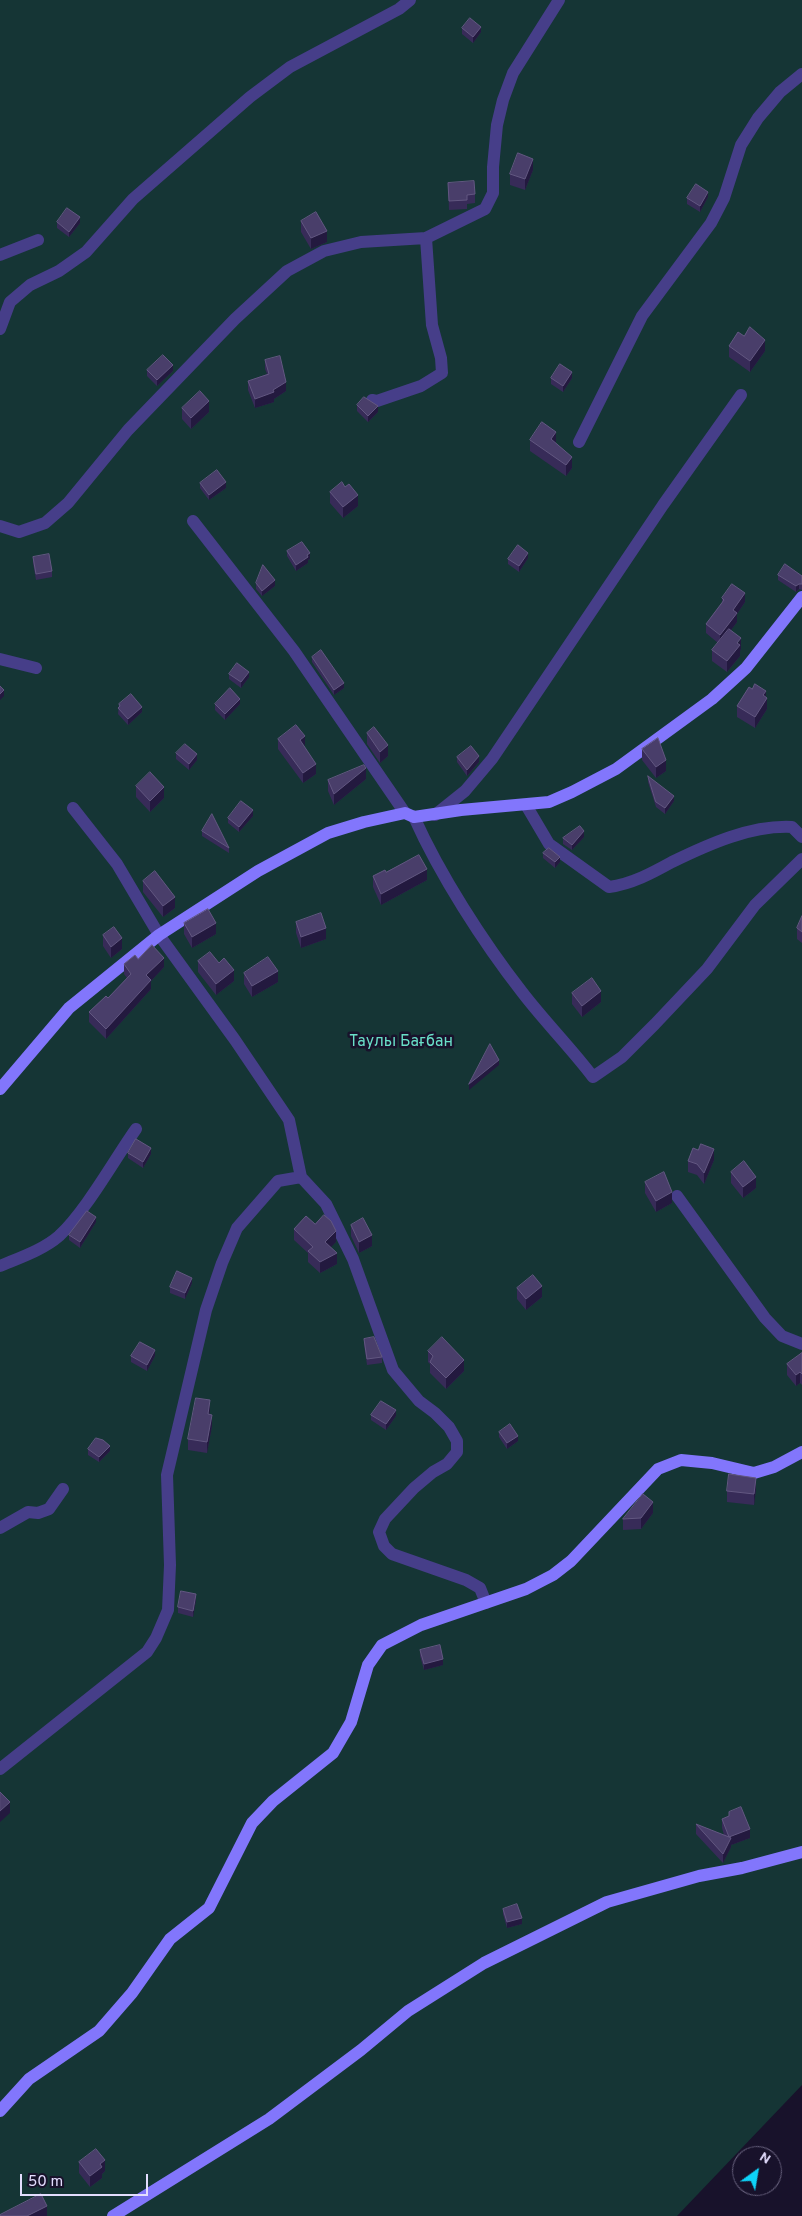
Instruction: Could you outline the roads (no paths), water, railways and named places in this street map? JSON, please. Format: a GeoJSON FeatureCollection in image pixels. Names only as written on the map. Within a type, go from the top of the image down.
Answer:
{"type":"FeatureCollection","features":[{"type":"Feature","properties":{"kind":"street"},"geometry":{"type":"LineString","coordinates":[[0,329],[5,300],[59,271],[86,252],[132,199],[188,149],[264,87],[290,67],[399,9],[410,0]]}},
{"type":"Feature","properties":{"kind":"street"},"geometry":{"type":"LineString","coordinates":[[0,526],[18,532],[45,522],[68,503],[128,430],[235,319],[287,271],[324,251],[360,242],[426,238],[485,209],[493,193],[493,167],[497,125],[503,100],[514,73],[559,0]]}},
{"type":"Feature","properties":{"kind":"street"},"geometry":{"type":"LineString","coordinates":[[579,442],[642,316],[711,222],[724,198],[741,145],[758,118],[780,92],[802,74]]}},
{"type":"Feature","properties":{"kind":"street"},"geometry":{"type":"LineString","coordinates":[[372,400],[377,401],[421,386],[442,373],[441,358],[432,325],[426,238]]}},
{"type":"Feature","properties":{"kind":"street"},"geometry":{"type":"LineString","coordinates":[[0,255],[38,240]]}},
{"type":"Feature","properties":{"kind":"street"},"geometry":{"type":"LineString","coordinates":[[435,815],[465,791],[492,759],[652,521],[741,395]]}},
{"type":"Feature","properties":{"kind":"street"},"geometry":{"type":"LineString","coordinates":[[193,521],[294,651],[409,815],[459,899],[496,956],[552,1030],[593,1077],[606,1070],[622,1057],[661,1017],[707,969],[755,905],[802,859]]}},
{"type":"Feature","properties":{"kind":"street"},"geometry":{"type":"LineString","coordinates":[[0,1089],[69,1008],[159,935],[258,871],[328,834],[364,822],[409,815],[435,815],[462,810],[549,802],[572,792],[616,769],[712,699],[746,668],[802,597]]}},
{"type":"Feature","properties":{"kind":"street"},"geometry":{"type":"LineString","coordinates":[[0,659],[36,668]]}},
{"type":"Feature","properties":{"kind":"street"},"geometry":{"type":"LineString","coordinates":[[526,805],[549,844],[609,887],[623,885],[697,850],[746,833],[768,828],[792,827],[802,837]]}},
{"type":"Feature","properties":{"kind":"street"},"geometry":{"type":"LineString","coordinates":[[73,808],[117,864],[159,935],[235,1040],[288,1120],[301,1177],[326,1204],[353,1258],[394,1370],[419,1401],[435,1412],[449,1427],[457,1441],[457,1452],[447,1464],[433,1472],[414,1488],[385,1519],[379,1532],[384,1546],[392,1554],[466,1580],[480,1588],[486,1603]]}},
{"type":"Feature","properties":{"kind":"street"},"geometry":{"type":"LineString","coordinates":[[0,1266],[21,1258],[58,1236],[76,1216],[136,1129]]}},
{"type":"Feature","properties":{"kind":"street"},"geometry":{"type":"LineString","coordinates":[[0,1768],[147,1652],[156,1638],[168,1610],[170,1565],[167,1476],[206,1310],[222,1262],[237,1228],[278,1181],[301,1177]]}},
{"type":"Feature","properties":{"kind":"street"},"geometry":{"type":"LineString","coordinates":[[677,1196],[765,1318],[782,1336],[802,1344]]}},
{"type":"Feature","properties":{"kind":"street"},"geometry":{"type":"LineString","coordinates":[[0,2111],[29,2079],[99,2031],[132,1993],[170,1939],[209,1908],[224,1884],[252,1823],[272,1801],[332,1753],[351,1722],[368,1665],[382,1645],[421,1625],[526,1590],[554,1575],[571,1561],[658,1470],[681,1460],[712,1463],[754,1473],[774,1467],[802,1452]]}},
{"type":"Feature","properties":{"kind":"street"},"geometry":{"type":"LineString","coordinates":[[0,1528],[28,1512],[38,1513],[48,1509],[64,1489]]}},
{"type":"Feature","properties":{"kind":"street"},"geometry":{"type":"LineString","coordinates":[[113,2216],[270,2119],[361,2050],[408,2011],[484,1963],[607,1902],[690,1878],[742,1868],[802,1852]]}},
{"type":"Feature","properties":{"kind":"park label","name":"Таулы Бағбан"},"geometry":{"type":"Point","coordinates":[401,1043]}}]}
